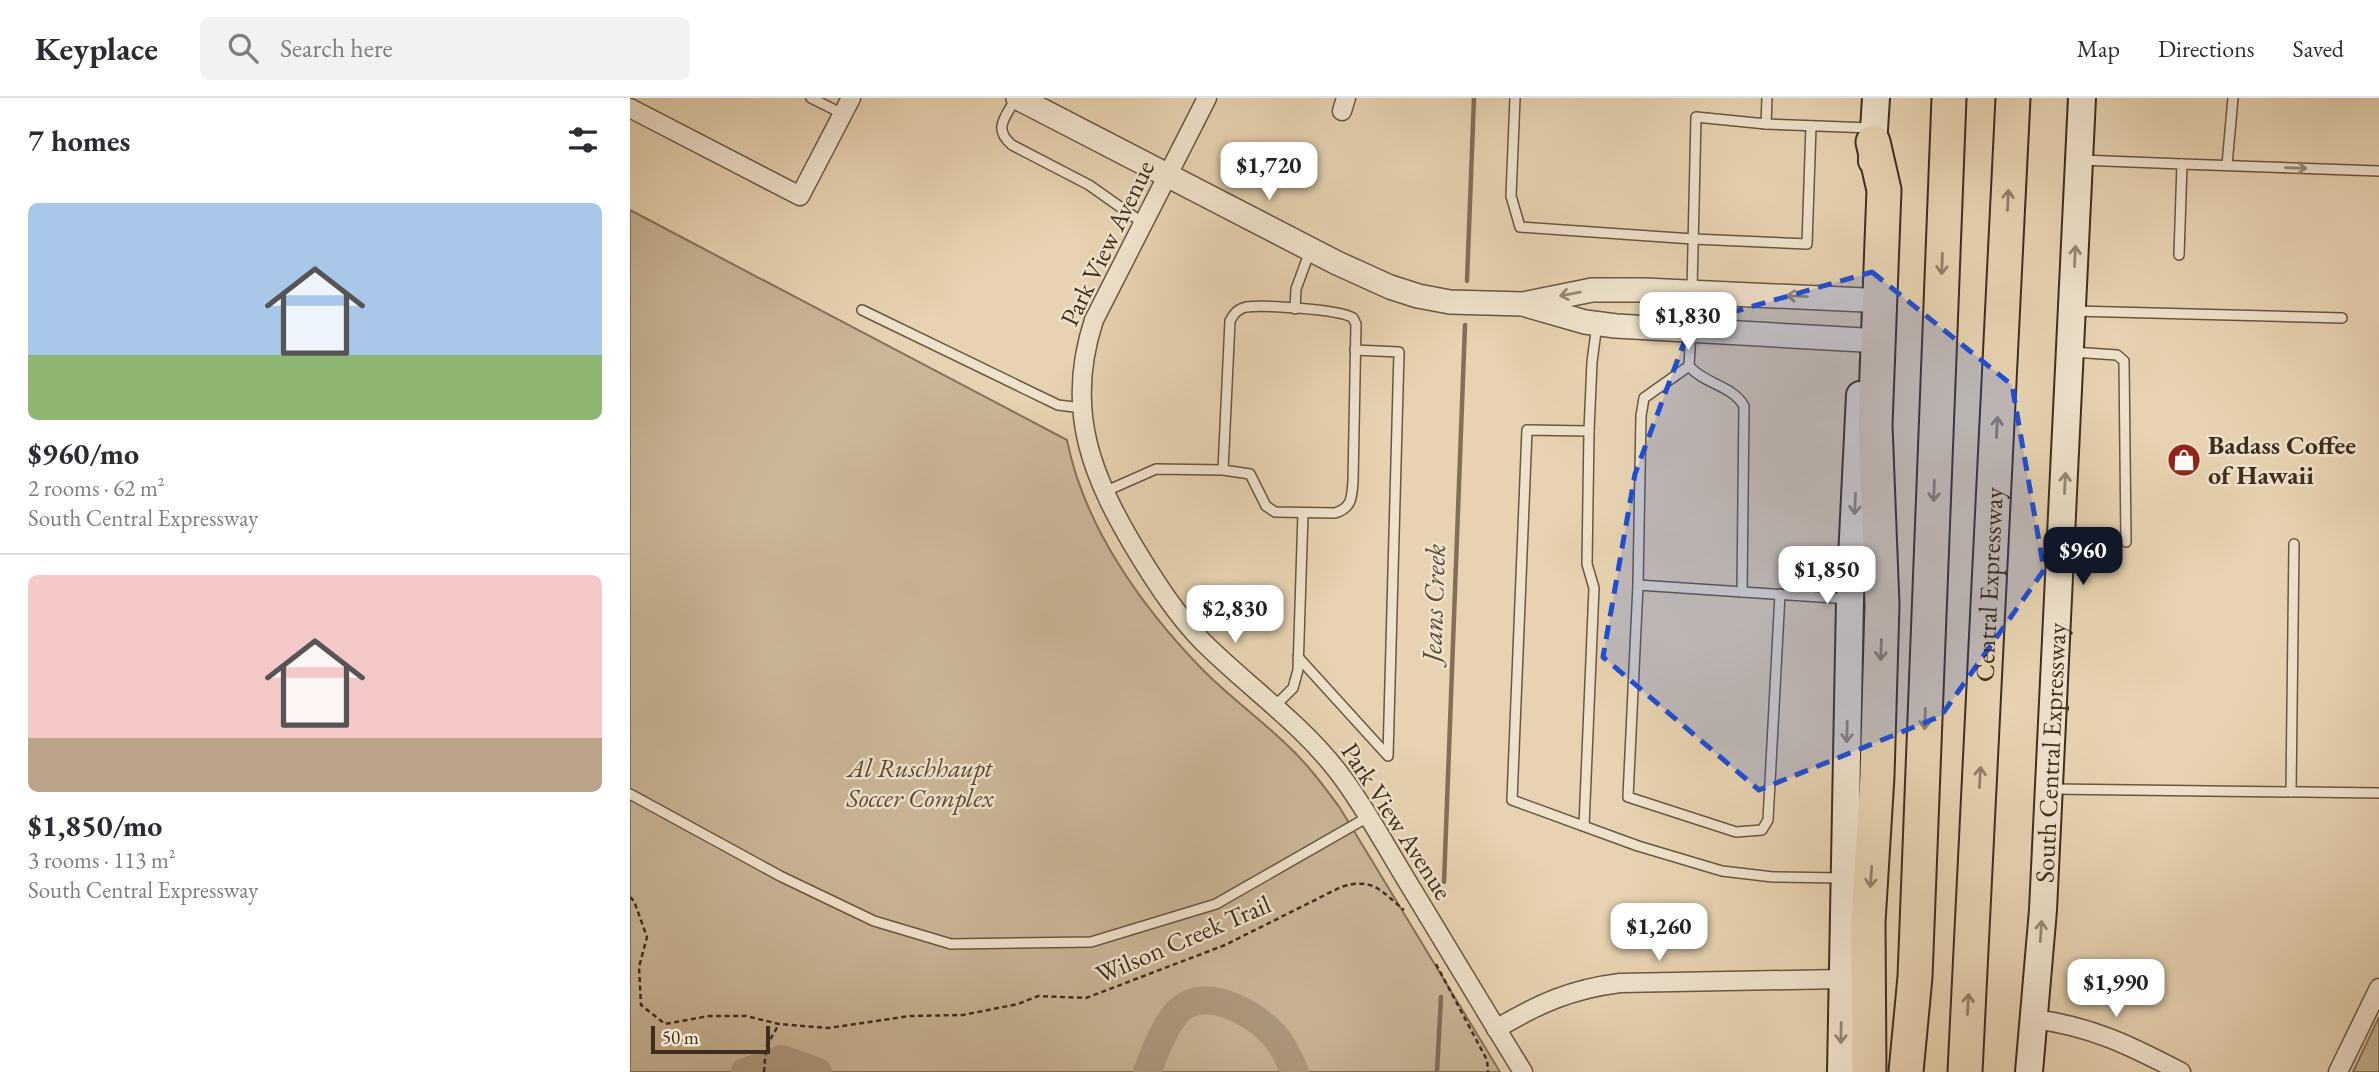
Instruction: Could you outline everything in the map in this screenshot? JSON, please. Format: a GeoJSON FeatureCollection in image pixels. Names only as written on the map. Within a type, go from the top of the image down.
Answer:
{"type":"FeatureCollection","features":[{"type":"Feature","properties":{"kind":"highway"},"geometry":{"type":"LineString","coordinates":[[1906,1072],[1915,978],[1949,98]]}},
{"type":"Feature","properties":{"kind":"highway","name":"Central Expressway"},"geometry":{"type":"LineString","coordinates":[[1965,1072],[2013,98]]}},
{"type":"Feature","properties":{"kind":"highway"},"geometry":{"type":"LineString","coordinates":[[1869,1072],[1868,922],[1877,776],[1882,605],[1875,425],[1884,190],[1873,135]]}},
{"type":"Feature","properties":{"kind":"main road"},"geometry":{"type":"LineString","coordinates":[[1841,1072],[1850,599],[1876,98]]}},
{"type":"Feature","properties":{"kind":"main road","name":"South Central Expressway"},"geometry":{"type":"LineString","coordinates":[[2029,1072],[2035,1018],[2049,789],[2082,98]]}},
{"type":"Feature","properties":{"kind":"street"},"geometry":{"type":"LineString","coordinates":[[630,107],[800,197],[851,98]]}},
{"type":"Feature","properties":{"kind":"street"},"geometry":{"type":"LineString","coordinates":[[1017,98],[1311,249],[1390,287],[1418,296],[1450,302],[1523,304],[1592,290],[1692,291],[1865,300]]}},
{"type":"Feature","properties":{"kind":"street","name":"Park View Avenue"},"geometry":{"type":"LineString","coordinates":[[1207,98],[1103,301],[1086,343],[1082,408],[1087,449],[1104,492],[1129,539],[1177,612],[1216,654],[1298,727],[1337,771],[1368,817],[1523,1072]]}},
{"type":"Feature","properties":{"kind":"street"},"geometry":{"type":"LineString","coordinates":[[1691,330],[1692,291]]}},
{"type":"Feature","properties":{"kind":"street"},"geometry":{"type":"LineString","coordinates":[[1523,304],[1597,324],[1863,340]]}},
{"type":"Feature","properties":{"kind":"street"},"geometry":{"type":"LineString","coordinates":[[1496,1029],[1549,1000],[1593,986],[1620,982],[1842,979]]}},
{"type":"Feature","properties":{"kind":"street"},"geometry":{"type":"LineString","coordinates":[[2338,1072],[2379,988]]}},
{"type":"Feature","properties":{"kind":"street"},"geometry":{"type":"LineString","coordinates":[[2035,1018],[2066,1023],[2109,1037],[2181,1072]]}},
{"type":"Feature","properties":{"kind":"lane"},"geometry":{"type":"LineString","coordinates":[[811,98],[843,114]]}},
{"type":"Feature","properties":{"kind":"lane"},"geometry":{"type":"LineString","coordinates":[[1017,98],[1001,127],[1000,133],[1005,139],[1089,185],[1143,223]]}},
{"type":"Feature","properties":{"kind":"lane"},"geometry":{"type":"LineString","coordinates":[[1516,98],[1511,196],[1520,227],[1807,244],[1811,126]]}},
{"type":"Feature","properties":{"kind":"lane"},"geometry":{"type":"LineString","coordinates":[[1766,124],[1767,98]]}},
{"type":"Feature","properties":{"kind":"lane"},"geometry":{"type":"LineString","coordinates":[[2228,165],[2232,98]]}},
{"type":"Feature","properties":{"kind":"lane"},"geometry":{"type":"LineString","coordinates":[[1692,291],[1696,117],[1811,126],[1873,135]]}},
{"type":"Feature","properties":{"kind":"lane"},"geometry":{"type":"LineString","coordinates":[[2079,160],[2379,172]]}},
{"type":"Feature","properties":{"kind":"lane"},"geometry":{"type":"LineString","coordinates":[[2179,255],[2182,164]]}},
{"type":"Feature","properties":{"kind":"lane"},"geometry":{"type":"LineString","coordinates":[[1295,309],[1296,289],[1311,249]]}},
{"type":"Feature","properties":{"kind":"lane"},"geometry":{"type":"LineString","coordinates":[[1104,492],[1156,469],[1223,470],[1250,474],[1266,506],[1275,512],[1335,513],[1344,510],[1350,504],[1353,481],[1356,324],[1349,315],[1340,312],[1244,307],[1235,312],[1230,321],[1223,470]]}},
{"type":"Feature","properties":{"kind":"lane"},"geometry":{"type":"LineString","coordinates":[[862,310],[1058,405],[1082,408]]}},
{"type":"Feature","properties":{"kind":"lane"},"geometry":{"type":"LineString","coordinates":[[2072,311],[2342,318]]}},
{"type":"Feature","properties":{"kind":"lane"},"geometry":{"type":"LineString","coordinates":[[1584,826],[1594,588],[1587,564],[1589,431],[1592,362],[1597,324]]}},
{"type":"Feature","properties":{"kind":"lane"},"geometry":{"type":"LineString","coordinates":[[1691,330],[1689,366],[1697,376],[1725,388],[1741,400],[1744,406],[1742,592]]}},
{"type":"Feature","properties":{"kind":"lane"},"geometry":{"type":"LineString","coordinates":[[1298,657],[1388,756],[1399,352],[1355,350]]}},
{"type":"Feature","properties":{"kind":"lane"},"geometry":{"type":"LineString","coordinates":[[2071,352],[2117,355],[2123,361],[2126,542]]}},
{"type":"Feature","properties":{"kind":"lane"},"geometry":{"type":"LineString","coordinates":[[1689,366],[1644,398],[1641,416],[1639,585],[1628,797],[1736,832],[1762,830],[1769,820],[1780,594]]}},
{"type":"Feature","properties":{"kind":"lane"},"geometry":{"type":"LineString","coordinates":[[1589,431],[1527,430],[1512,800],[1638,846],[1722,871],[1773,877],[1843,878]]}},
{"type":"Feature","properties":{"kind":"lane"},"geometry":{"type":"LineString","coordinates":[[1275,706],[1293,688],[1298,657],[1303,513]]}},
{"type":"Feature","properties":{"kind":"lane"},"geometry":{"type":"LineString","coordinates":[[2291,792],[2294,544]]}},
{"type":"Feature","properties":{"kind":"lane"},"geometry":{"type":"LineString","coordinates":[[1639,585],[1850,599]]}},
{"type":"Feature","properties":{"kind":"lane"},"geometry":{"type":"LineString","coordinates":[[2049,789],[2379,793]]}},
{"type":"Feature","properties":{"kind":"lane"},"geometry":{"type":"LineString","coordinates":[[630,794],[780,876],[874,921],[951,944],[1091,942],[1203,908],[1216,904],[1368,817]]}},
{"type":"Feature","properties":{"kind":"path","name":"Wilson Creek Trail"},"geometry":{"type":"LineString","coordinates":[[630,897],[634,901],[646,937],[639,967],[641,1005],[665,1024],[709,1016],[746,1016],[779,1024],[828,1028],[910,1016],[963,1014],[1018,1004],[1038,996],[1086,998],[1225,945],[1341,887],[1357,882],[1374,886],[1410,916]]}},
{"type":"Feature","properties":{"kind":"path"},"geometry":{"type":"LineString","coordinates":[[1436,964],[1487,1060],[1488,1072]]}},
{"type":"Feature","properties":{"kind":"path"},"geometry":{"type":"LineString","coordinates":[[764,1072],[766,1047],[779,1024]]}},
{"type":"Feature","properties":{"kind":"highlighted area"},"geometry":{"type":"Polygon","coordinates":[[[1872,272],[2012,385],[2044,570],[1941,716],[1759,790],[1603,657],[1635,474],[1691,324],[1872,272]]]}},
{"type":"Feature","properties":{"kind":"green space","name":"Al Ruschhaupt Soccer Complex"},"geometry":{"type":"Polygon","coordinates":[[[630,210],[1067,440],[1075,472],[1101,534],[1137,591],[1201,668],[1293,750],[1340,808],[1500,1072],[630,1072],[630,210]]]}},
{"type":"Feature","properties":{"kind":"green space"},"geometry":{"type":"Polygon","coordinates":[[[2379,1017],[2379,1072],[2353,1072],[2379,1017]]]}},
{"type":"Feature","properties":{"kind":"waterway","name":"Jeans Creek"},"geometry":{"type":"LineString","coordinates":[[1467,281],[1474,98]]}},
{"type":"Feature","properties":{"kind":"waterway","name":"Jeans Creek"},"geometry":{"type":"LineString","coordinates":[[1444,882],[1465,325]]}},
{"type":"Feature","properties":{"kind":"waterway","name":"Jeans Creek"},"geometry":{"type":"LineString","coordinates":[[1437,1072],[1441,997]]}},
{"type":"Feature","properties":{"kind":"waterway"},"geometry":{"type":"LineString","coordinates":[[1147,1072],[1162,1037],[1177,1012],[1194,1002],[1206,1000],[1232,1006],[1265,1027],[1280,1043],[1295,1072]]}},
{"type":"Feature","properties":{"kind":"waterway"},"geometry":{"type":"LineString","coordinates":[[745,1072],[782,1059],[818,1072]]}},
{"type":"Feature","properties":{"kind":"place","name":"Badass Coffee of Hawaii"},"geometry":{"type":"Point","coordinates":[2184,460]}}]}
